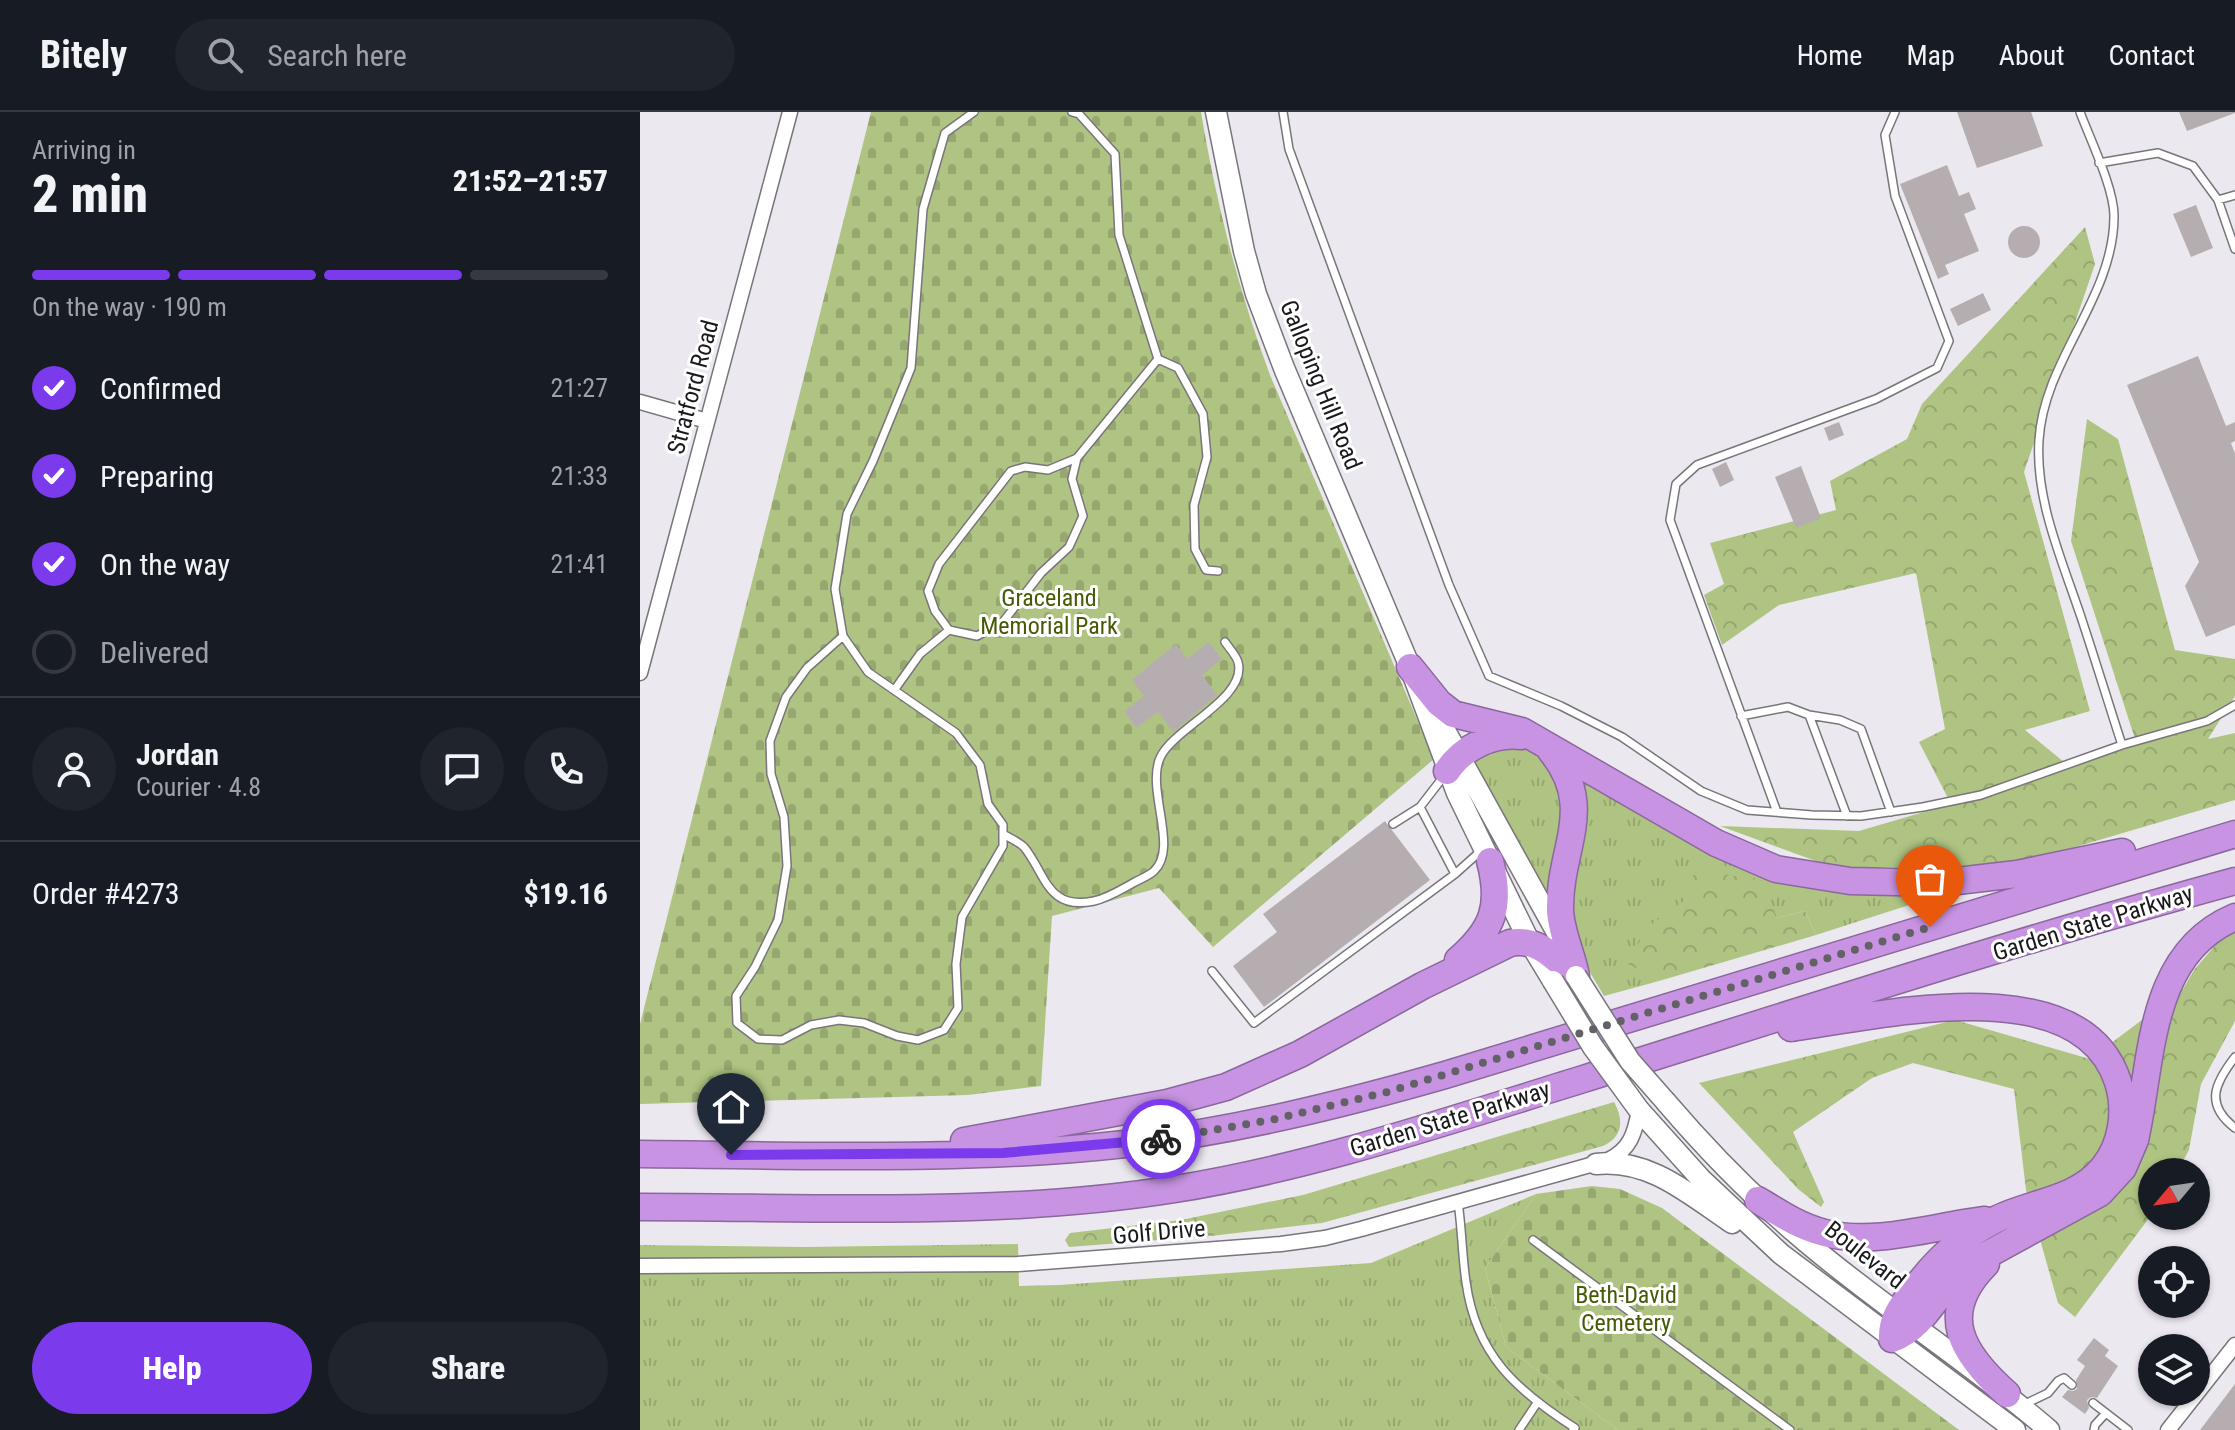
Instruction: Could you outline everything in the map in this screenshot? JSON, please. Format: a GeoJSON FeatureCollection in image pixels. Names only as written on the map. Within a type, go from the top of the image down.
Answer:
{"type":"FeatureCollection","features":[{"type":"Feature","properties":{"kind":"highway"},"geometry":{"type":"LineString","coordinates":[[1410,667],[1439,703],[1453,714],[1510,728],[1540,741],[1739,854],[1776,869],[1834,879],[1920,884],[1997,877],[2235,828]]}},
{"type":"Feature","properties":{"kind":"highway"},"geometry":{"type":"LineString","coordinates":[[1453,763],[1474,746],[1501,736],[1540,741],[1569,775],[1574,792],[1574,810],[1560,907],[1565,979]]}},
{"type":"Feature","properties":{"kind":"highway","name":"Garden State Parkway"},"geometry":{"type":"LineString","coordinates":[[640,1154],[1003,1153],[1092,1147],[1196,1134],[1299,1114],[1460,1071],[2235,834]]}},
{"type":"Feature","properties":{"kind":"highway"},"geometry":{"type":"LineString","coordinates":[[1422,986],[1464,954],[1489,924],[1496,898],[1486,855]]}},
{"type":"Feature","properties":{"kind":"highway","name":"Garden State Parkway"},"geometry":{"type":"LineString","coordinates":[[640,1207],[980,1207],[1176,1189],[1236,1178],[1325,1156],[2235,881]]}},
{"type":"Feature","properties":{"kind":"highway"},"geometry":{"type":"LineString","coordinates":[[1906,1319],[1963,1268],[2100,1193],[2123,1168],[2135,1140],[2167,985],[2181,960],[2201,937],[2235,917]]}},
{"type":"Feature","properties":{"kind":"highway"},"geometry":{"type":"LineString","coordinates":[[853,1155],[963,1142],[1167,1103],[1212,1091],[1285,1061],[1504,945],[1517,942],[1544,948],[1565,979]]}},
{"type":"Feature","properties":{"kind":"highway"},"geometry":{"type":"LineString","coordinates":[[1701,1042],[1906,1012],[1978,1006],[2022,1009],[2072,1028],[2098,1048],[2115,1073],[2123,1105],[2116,1145],[2103,1168],[2083,1185],[2062,1196],[1996,1219],[1881,1236],[1845,1237],[1805,1226],[1758,1200]]}},
{"type":"Feature","properties":{"kind":"highway"},"geometry":{"type":"LineString","coordinates":[[1892,1339],[1946,1251],[1996,1219]]}},
{"type":"Feature","properties":{"kind":"highway"},"geometry":{"type":"LineString","coordinates":[[2014,1400],[1980,1369],[1966,1348],[1960,1330],[1959,1304],[1967,1286],[1979,1272],[2027,1234]]}},
{"type":"Feature","properties":{"kind":"main road","name":"Galloping Hill Road"},"geometry":{"type":"LineString","coordinates":[[1216,112],[1234,208],[1256,294],[1410,667],[1453,763],[1486,855],[1530,943]]}},
{"type":"Feature","properties":{"kind":"main road","name":"Galloping Hill Road"},"geometry":{"type":"LineString","coordinates":[[1453,763],[1563,944],[1565,979],[1593,1047],[1639,1110]]}},
{"type":"Feature","properties":{"kind":"main road","name":"Galloping Hill Road"},"geometry":{"type":"LineString","coordinates":[[1565,979],[1666,1102]]}},
{"type":"Feature","properties":{"kind":"main road"},"geometry":{"type":"LineString","coordinates":[[1630,1061],[1637,1082],[1639,1110]]}},
{"type":"Feature","properties":{"kind":"main road","name":"Boulevard"},"geometry":{"type":"LineString","coordinates":[[1666,1102],[1758,1200],[1820,1253],[2049,1430]]}},
{"type":"Feature","properties":{"kind":"main road","name":"Boulevard"},"geometry":{"type":"LineString","coordinates":[[1639,1110],[1720,1199],[1803,1273],[2015,1430]]}},
{"type":"Feature","properties":{"kind":"main road"},"geometry":{"type":"LineString","coordinates":[[1596,1164],[1630,1165],[1660,1175],[1803,1273]]}},
{"type":"Feature","properties":{"kind":"street","name":"Stratford Road"},"geometry":{"type":"LineString","coordinates":[[640,673],[790,112]]}},
{"type":"Feature","properties":{"kind":"street"},"geometry":{"type":"LineString","coordinates":[[640,402],[707,421]]}},
{"type":"Feature","properties":{"kind":"street","name":"Golf Drive"},"geometry":{"type":"LineString","coordinates":[[640,1266],[988,1265],[1129,1257],[1312,1240],[1596,1164],[1616,1156],[1627,1147],[1639,1110]]}},
{"type":"Feature","properties":{"kind":"street"},"geometry":{"type":"LineString","coordinates":[[2173,1428],[2235,1345]]}},
{"type":"Feature","properties":{"kind":"lane"},"geometry":{"type":"LineString","coordinates":[[843,636],[807,668],[786,697],[770,741],[771,774],[784,817],[787,866],[778,920],[755,967],[736,996],[737,1023],[758,1039],[782,1040],[811,1025],[839,1020],[864,1023],[897,1036],[918,1040],[944,1030],[958,1008],[956,964],[962,917],[1003,846],[1003,825],[988,804],[980,765],[956,733],[868,672],[843,636],[835,589],[847,514],[873,461],[911,368],[923,209],[945,133],[974,112]]}},
{"type":"Feature","properties":{"kind":"lane"},"geometry":{"type":"LineString","coordinates":[[1072,112],[1079,114],[1115,154],[1119,235],[1158,359],[1178,368],[1203,414],[1207,457],[1194,505],[1195,549],[1206,570],[1218,571]]}},
{"type":"Feature","properties":{"kind":"lane"},"geometry":{"type":"LineString","coordinates":[[1283,112],[1294,164],[1449,585],[1489,676],[1561,706],[1622,737],[1701,791],[1747,810],[1847,816],[1891,812],[1981,795],[2122,745],[2207,721],[2235,705]]}},
{"type":"Feature","properties":{"kind":"lane"},"geometry":{"type":"LineString","coordinates":[[1777,812],[1670,520],[1676,484],[1697,465],[1876,399],[1937,368],[1949,341],[1895,196],[1885,135],[1895,112]]}},
{"type":"Feature","properties":{"kind":"lane"},"geometry":{"type":"LineString","coordinates":[[2080,112],[2114,214],[2112,239],[2104,278],[2071,340],[2046,403],[2039,437],[2038,466],[2060,554],[2122,745]]}},
{"type":"Feature","properties":{"kind":"lane"},"geometry":{"type":"LineString","coordinates":[[2099,163],[2158,153],[2193,166],[2218,200],[2235,249]]}},
{"type":"Feature","properties":{"kind":"lane"},"geometry":{"type":"LineString","coordinates":[[2218,200],[2235,195]]}},
{"type":"Feature","properties":{"kind":"lane"},"geometry":{"type":"LineString","coordinates":[[1077,458],[1048,470],[1025,467],[1011,471],[939,564],[928,591],[935,611],[949,630],[977,636],[1003,622],[1041,573],[1069,547],[1083,516],[1072,479],[1077,458],[1158,359]]}},
{"type":"Feature","properties":{"kind":"lane"},"geometry":{"type":"LineString","coordinates":[[895,689],[920,654],[949,630]]}},
{"type":"Feature","properties":{"kind":"lane"},"geometry":{"type":"LineString","coordinates":[[1003,834],[1022,846],[1046,887],[1056,895],[1074,901],[1095,901],[1155,870],[1164,852],[1156,773],[1161,756],[1231,690],[1238,676],[1238,661],[1225,642]]}},
{"type":"Feature","properties":{"kind":"lane"},"geometry":{"type":"LineString","coordinates":[[1741,716],[1788,707],[1809,715],[1840,720],[1861,729],[1891,812]]}},
{"type":"Feature","properties":{"kind":"lane"},"geometry":{"type":"LineString","coordinates":[[1809,715],[1847,816]]}},
{"type":"Feature","properties":{"kind":"lane"},"geometry":{"type":"LineString","coordinates":[[1393,824],[1420,807],[1453,763]]}},
{"type":"Feature","properties":{"kind":"lane"},"geometry":{"type":"LineString","coordinates":[[1420,807],[1455,874]]}},
{"type":"Feature","properties":{"kind":"lane"},"geometry":{"type":"LineString","coordinates":[[1212,971],[1254,1023],[1455,874],[1486,855]]}},
{"type":"Feature","properties":{"kind":"lane"},"geometry":{"type":"LineString","coordinates":[[2235,1057],[2222,1074],[2215,1097],[2219,1113],[2235,1128]]}},
{"type":"Feature","properties":{"kind":"lane"},"geometry":{"type":"LineString","coordinates":[[1458,1202],[1465,1278],[1476,1323],[1496,1362],[1510,1379],[1537,1403],[1575,1428],[1573,1430]]}},
{"type":"Feature","properties":{"kind":"lane"},"geometry":{"type":"LineString","coordinates":[[1533,1240],[1790,1430]]}},
{"type":"Feature","properties":{"kind":"lane"},"geometry":{"type":"LineString","coordinates":[[2014,1400],[2048,1393],[2064,1378],[2072,1385]]}},
{"type":"Feature","properties":{"kind":"lane"},"geometry":{"type":"LineString","coordinates":[[1519,1430],[1537,1403]]}},
{"type":"Feature","properties":{"kind":"lane"},"geometry":{"type":"LineString","coordinates":[[2093,1403],[2128,1430]]}},
{"type":"Feature","properties":{"kind":"lane"},"geometry":{"type":"LineString","coordinates":[[2094,1430],[2106,1413]]}},
{"type":"Feature","properties":{"kind":"green space","name":"Graceland Memorial Park"},"geometry":{"type":"Polygon","coordinates":[[[871,112],[1201,112],[1229,245],[1270,375],[1434,759],[1213,947],[1159,888],[1052,916],[1041,1086],[968,1095],[640,1104],[640,1024],[871,112]]]}},
{"type":"Feature","properties":{"kind":"green space"},"geometry":{"type":"Polygon","coordinates":[[[2085,227],[2095,264],[2024,472],[2090,711],[2025,730],[2070,767],[2137,745],[2071,541],[2087,419],[2118,439],[2175,650],[2235,659],[2235,696],[2208,739],[2235,733],[2235,800],[2014,865],[1835,868],[1720,826],[1859,831],[1951,804],[1919,742],[1945,729],[1916,573],[1779,605],[1722,645],[1704,595],[1724,584],[1710,543],[1836,510],[1830,481],[1907,439],[1922,404],[2085,227]]]}},
{"type":"Feature","properties":{"kind":"green space"},"geometry":{"type":"Polygon","coordinates":[[[1521,748],[1541,754],[1568,791],[1553,892],[1545,890],[1535,874],[1474,761],[1501,749],[1521,748]]]}},
{"type":"Feature","properties":{"kind":"green space"},"geometry":{"type":"Polygon","coordinates":[[[1585,779],[1735,866],[1795,884],[1931,891],[1934,897],[1816,935],[1805,911],[1777,918],[1691,896],[1626,961],[1659,981],[1604,996],[1575,947],[1567,914],[1580,783],[1585,779]]]}},
{"type":"Feature","properties":{"kind":"green space"},"geometry":{"type":"Polygon","coordinates":[[[1695,869],[1763,881],[1777,918],[1805,911],[1816,935],[1659,981],[1625,962],[1654,922],[1688,898],[1695,869]]]}},
{"type":"Feature","properties":{"kind":"green space"},"geometry":{"type":"Polygon","coordinates":[[[2235,932],[2235,1021],[2201,1084],[2189,1150],[2185,1158],[2138,1158],[2140,1230],[2075,1317],[2058,1303],[2026,1190],[2014,1089],[1913,1063],[1872,1078],[1793,1132],[1824,1202],[1821,1207],[1798,1189],[1699,1083],[1955,1020],[2090,1059],[2183,989],[2194,970],[2218,942],[2235,932]]]}},
{"type":"Feature","properties":{"kind":"green space"},"geometry":{"type":"Polygon","coordinates":[[[1614,1102],[1620,1127],[1615,1138],[1603,1146],[1322,1223],[1211,1236],[1069,1247],[1065,1240],[1070,1233],[1181,1220],[1303,1195],[1614,1102]]]}},
{"type":"Feature","properties":{"kind":"green space","name":"Beth-David Cemetery"},"geometry":{"type":"Polygon","coordinates":[[[1592,1186],[1620,1189],[1662,1208],[1959,1430],[1618,1430],[1506,1347],[1485,1268],[1536,1194],[1592,1186]]]}},
{"type":"Feature","properties":{"kind":"green space"},"geometry":{"type":"Polygon","coordinates":[[[1536,1194],[1485,1268],[1506,1347],[1618,1430],[640,1430],[640,1245],[805,1247],[1018,1244],[1019,1286],[1059,1285],[1371,1263],[1536,1194]]]}},
{"type":"Feature","properties":{"kind":"building"},"geometry":{"type":"Polygon","coordinates":[[[1957,112],[2031,112],[2043,146],[1977,168],[1957,112]]]}},
{"type":"Feature","properties":{"kind":"building"},"geometry":{"type":"Polygon","coordinates":[[[2179,112],[2235,112],[2235,113],[2187,131],[2179,112]]]}},
{"type":"Feature","properties":{"kind":"building"},"geometry":{"type":"Polygon","coordinates":[[[1947,165],[1959,196],[1969,192],[1976,209],[1964,214],[1979,251],[1945,265],[1949,274],[1938,279],[1900,184],[1947,165]]]}},
{"type":"Feature","properties":{"kind":"building"},"geometry":{"type":"Polygon","coordinates":[[[2196,205],[2213,248],[2191,257],[2173,214],[2196,205]]]}},
{"type":"Feature","properties":{"kind":"building"},"geometry":{"type":"Polygon","coordinates":[[[2024,226],[2035,231],[2040,242],[2035,253],[2024,258],[2013,253],[2008,242],[2013,231],[2024,226]]]}},
{"type":"Feature","properties":{"kind":"building"},"geometry":{"type":"Polygon","coordinates":[[[1983,293],[1991,310],[1958,326],[1950,309],[1983,293]]]}},
{"type":"Feature","properties":{"kind":"building"},"geometry":{"type":"Polygon","coordinates":[[[2198,356],[2226,426],[2235,422],[2235,441],[2231,443],[2235,454],[2235,625],[2206,637],[2185,586],[2199,562],[2127,385],[2198,356]]]}},
{"type":"Feature","properties":{"kind":"building"},"geometry":{"type":"Polygon","coordinates":[[[1839,422],[1844,435],[1829,441],[1824,428],[1839,422]]]}},
{"type":"Feature","properties":{"kind":"building"},"geometry":{"type":"Polygon","coordinates":[[[1726,462],[1734,480],[1720,487],[1712,469],[1726,462]]]}},
{"type":"Feature","properties":{"kind":"building"},"geometry":{"type":"Polygon","coordinates":[[[1801,466],[1821,518],[1796,528],[1775,477],[1801,466]]]}},
{"type":"Feature","properties":{"kind":"building"},"geometry":{"type":"Polygon","coordinates":[[[1209,642],[1222,659],[1202,675],[1217,695],[1173,732],[1158,712],[1136,728],[1124,711],[1144,696],[1132,680],[1176,644],[1187,659],[1209,642]]]}},
{"type":"Feature","properties":{"kind":"building"},"geometry":{"type":"Polygon","coordinates":[[[1385,821],[1430,880],[1264,1007],[1233,966],[1277,932],[1263,914],[1385,821]]]}},
{"type":"Feature","properties":{"kind":"building"},"geometry":{"type":"Polygon","coordinates":[[[2094,1338],[2109,1350],[2105,1356],[2118,1366],[2097,1398],[2087,1400],[2089,1408],[2085,1414],[2062,1397],[2068,1390],[2077,1389],[2076,1380],[2085,1366],[2077,1360],[2094,1338]]]}},
{"type":"Feature","properties":{"kind":"building"},"geometry":{"type":"Polygon","coordinates":[[[2235,1384],[2235,1430],[2200,1430],[2235,1384]]]}},
{"type":"Feature","properties":{"kind":"way so far"},"geometry":{"type":"LineString","coordinates":[[1161,1139],[1271,1120],[1387,1092],[1930,927]]}},
{"type":"Feature","properties":{"kind":"route"},"geometry":{"type":"LineString","coordinates":[[731,1155],[1003,1153],[1161,1139]]}}]}
